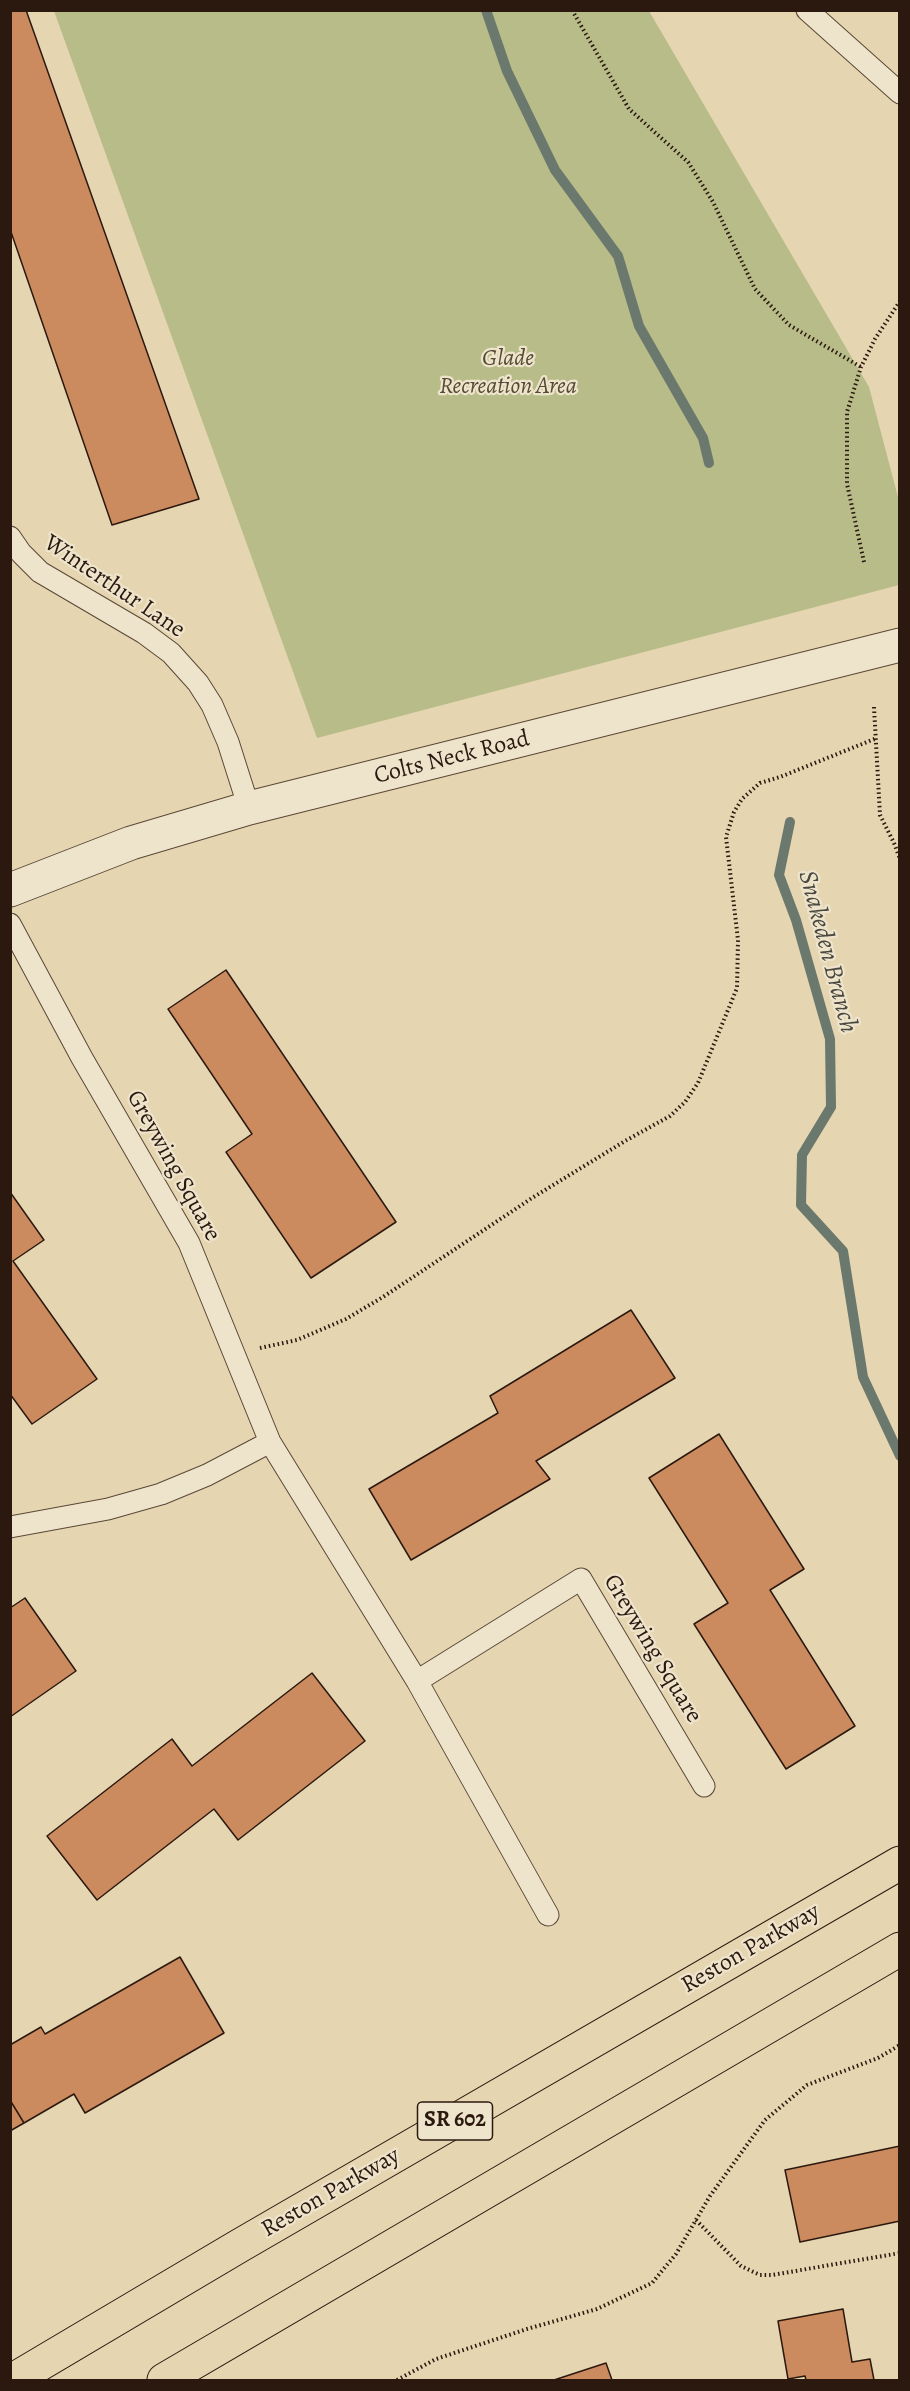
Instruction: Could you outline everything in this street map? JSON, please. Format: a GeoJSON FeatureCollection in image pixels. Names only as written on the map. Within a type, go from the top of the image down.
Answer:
{"type":"FeatureCollection","features":[{"type":"Feature","properties":{"kind":"main road","name":"Reston Parkway"},"geometry":{"type":"LineString","coordinates":[[13,2380],[249,2240],[900,1863]]}},
{"type":"Feature","properties":{"kind":"main road"},"geometry":{"type":"LineString","coordinates":[[164,2380],[900,1949]]}},
{"type":"Feature","properties":{"kind":"street","name":"Colts Neck Road"},"geometry":{"type":"LineString","coordinates":[[10,890],[131,843],[249,808],[900,645]]}},
{"type":"Feature","properties":{"kind":"lane"},"geometry":{"type":"LineString","coordinates":[[807,10],[900,93]]}},
{"type":"Feature","properties":{"kind":"lane","name":"Winterthur Lane"},"geometry":{"type":"LineString","coordinates":[[10,537],[21,554],[40,572],[144,633],[171,653],[198,683],[212,705],[228,742],[249,808]]}},
{"type":"Feature","properties":{"kind":"lane","name":"Greywing Square"},"geometry":{"type":"LineString","coordinates":[[10,924],[82,1058],[189,1243],[270,1442],[417,1680],[548,1915]]}},
{"type":"Feature","properties":{"kind":"lane"},"geometry":{"type":"LineString","coordinates":[[10,1527],[108,1509],[160,1494],[207,1474],[270,1442]]}},
{"type":"Feature","properties":{"kind":"lane","name":"Greywing Square"},"geometry":{"type":"LineString","coordinates":[[417,1680],[581,1579],[704,1786]]}},
{"type":"Feature","properties":{"kind":"path"},"geometry":{"type":"LineString","coordinates":[[572,10],[629,109],[688,162],[713,202],[755,289],[789,325],[861,367]]}},
{"type":"Feature","properties":{"kind":"path"},"geometry":{"type":"LineString","coordinates":[[864,562],[847,484],[847,412],[861,367],[875,339],[900,301]]}},
{"type":"Feature","properties":{"kind":"path"},"geometry":{"type":"LineString","coordinates":[[874,707],[880,815],[900,859]]}},
{"type":"Feature","properties":{"kind":"path"},"geometry":{"type":"LineString","coordinates":[[232,1348],[259,1348],[297,1340],[346,1319],[532,1198],[670,1116],[685,1102],[698,1083],[737,988],[738,940],[726,837],[734,812],[742,799],[760,783],[877,738]]}},
{"type":"Feature","properties":{"kind":"path"},"geometry":{"type":"LineString","coordinates":[[397,2380],[436,2359],[527,2329],[597,2310],[652,2283],[665,2270],[727,2170],[765,2120],[791,2096],[823,2078],[878,2058],[900,2045]]}},
{"type":"Feature","properties":{"kind":"path"},"geometry":{"type":"LineString","coordinates":[[696,2220],[741,2266],[760,2275],[772,2276],[900,2253]]}},
{"type":"Feature","properties":{"kind":"green space","name":"Glade Recreation Area"},"geometry":{"type":"Polygon","coordinates":[[[54,11],[649,11],[869,387],[899,501],[899,585],[317,738],[54,11]]]}},
{"type":"Feature","properties":{"kind":"building"},"geometry":{"type":"Polygon","coordinates":[[[10,10],[26,10],[199,499],[112,525],[10,229],[10,10]]]}},
{"type":"Feature","properties":{"kind":"building"},"geometry":{"type":"Polygon","coordinates":[[[226,970],[396,1222],[311,1278],[226,1152],[252,1134],[168,1009],[226,970]]]}},
{"type":"Feature","properties":{"kind":"building"},"geometry":{"type":"Polygon","coordinates":[[[10,1192],[44,1240],[13,1261],[97,1379],[32,1424],[10,1394],[10,1192]]]}},
{"type":"Feature","properties":{"kind":"building"},"geometry":{"type":"Polygon","coordinates":[[[631,1310],[675,1378],[536,1461],[550,1479],[411,1560],[369,1489],[498,1413],[490,1396],[631,1310]]]}},
{"type":"Feature","properties":{"kind":"building"},"geometry":{"type":"Polygon","coordinates":[[[719,1434],[804,1569],[770,1590],[855,1726],[786,1769],[694,1624],[728,1603],[649,1478],[719,1434]]]}},
{"type":"Feature","properties":{"kind":"building"},"geometry":{"type":"Polygon","coordinates":[[[25,1598],[76,1671],[10,1717],[10,1608],[25,1598]]]}},
{"type":"Feature","properties":{"kind":"building"},"geometry":{"type":"Polygon","coordinates":[[[312,1673],[365,1741],[238,1840],[214,1809],[97,1900],[47,1836],[172,1739],[192,1766],[312,1673]]]}},
{"type":"Feature","properties":{"kind":"building"},"geometry":{"type":"Polygon","coordinates":[[[180,1957],[224,2033],[85,2113],[74,2094],[24,2123],[10,2100],[10,2045],[41,2027],[45,2034],[180,1957]]]}},
{"type":"Feature","properties":{"kind":"building"},"geometry":{"type":"Polygon","coordinates":[[[10,2100],[24,2123],[10,2131],[10,2100]]]}},
{"type":"Feature","properties":{"kind":"building"},"geometry":{"type":"Polygon","coordinates":[[[900,2146],[900,2221],[800,2242],[785,2170],[900,2146]]]}},
{"type":"Feature","properties":{"kind":"building"},"geometry":{"type":"Polygon","coordinates":[[[843,2309],[852,2362],[870,2359],[874,2380],[806,2380],[805,2376],[788,2379],[778,2321],[843,2309]]]}},
{"type":"Feature","properties":{"kind":"building"},"geometry":{"type":"Polygon","coordinates":[[[606,2363],[612,2380],[554,2380],[606,2363]]]}},
{"type":"Feature","properties":{"kind":"waterway","name":"Snakeden Branch"},"geometry":{"type":"LineString","coordinates":[[486,10],[507,71],[555,170],[618,256],[639,326],[703,438],[709,463]]}},
{"type":"Feature","properties":{"kind":"waterway","name":"Snakeden Branch"},"geometry":{"type":"LineString","coordinates":[[790,822],[779,875],[796,920],[830,1039],[831,1107],[802,1155],[801,1205],[843,1251],[863,1377],[900,1456]]}}]}
